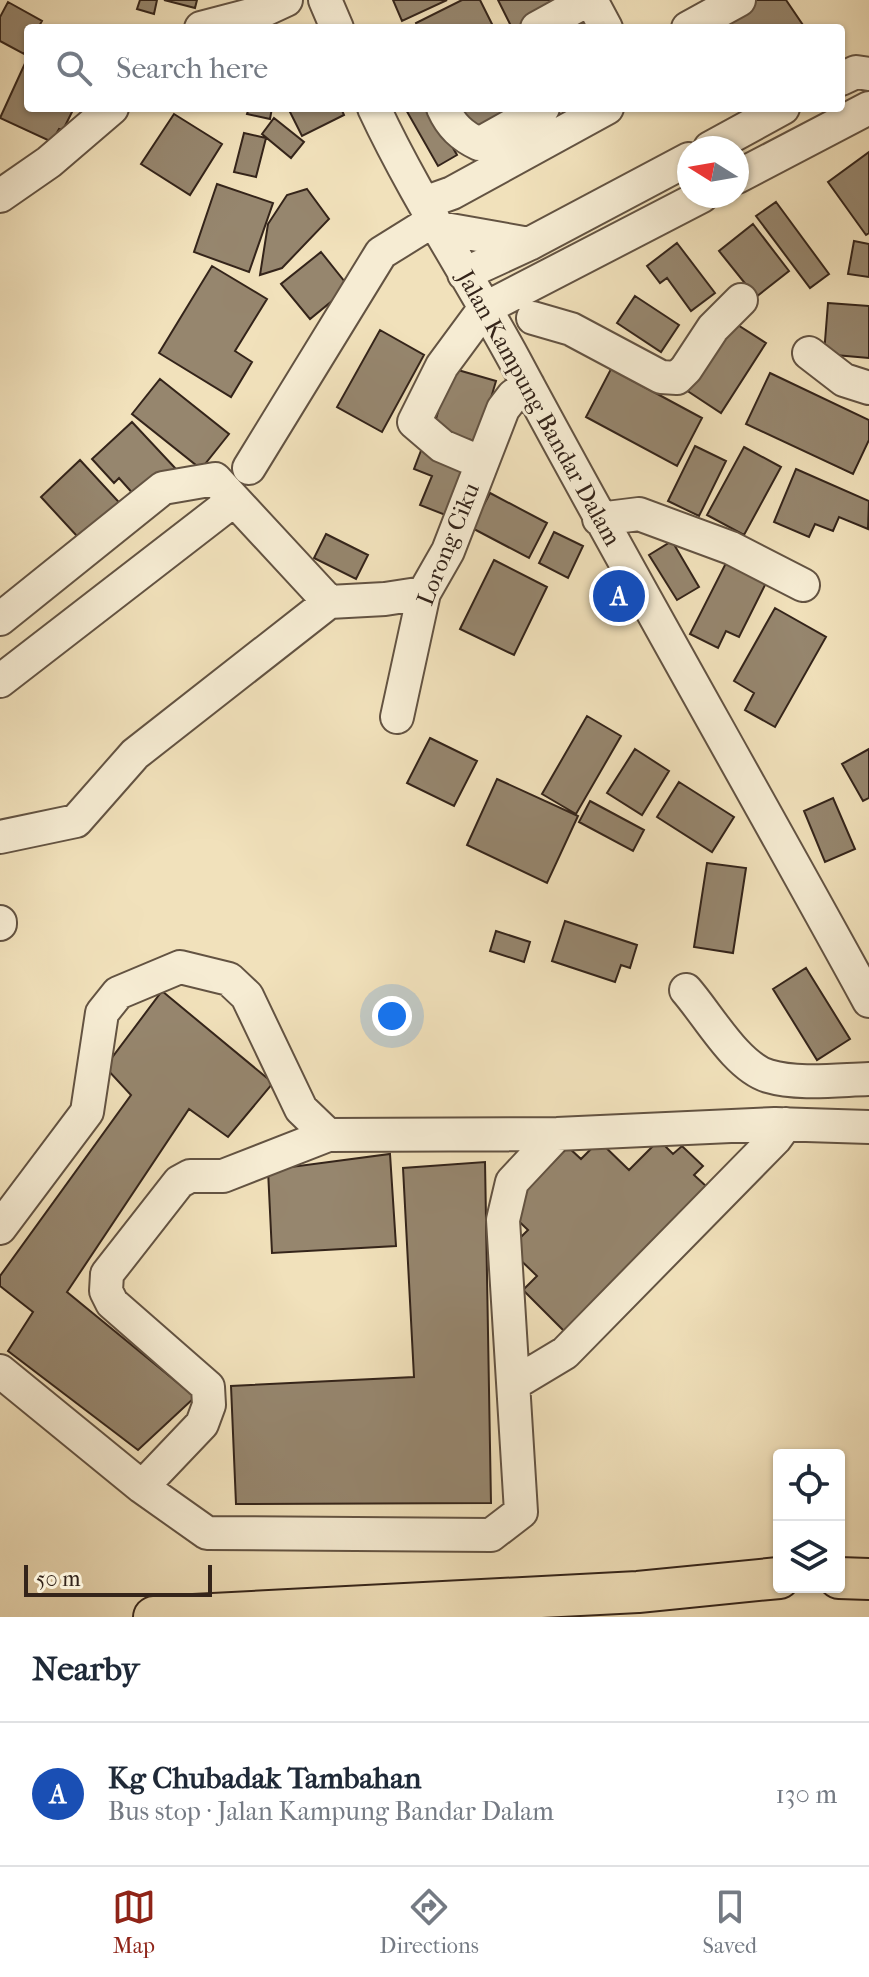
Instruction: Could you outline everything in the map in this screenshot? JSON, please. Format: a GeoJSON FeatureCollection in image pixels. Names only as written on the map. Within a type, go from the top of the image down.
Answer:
{"type":"FeatureCollection","features":[{"type":"Feature","properties":{"kind":"main road"},"geometry":{"type":"LineString","coordinates":[[845,1578],[869,1579]]}},
{"type":"Feature","properties":{"kind":"main road"},"geometry":{"type":"LineString","coordinates":[[154,1617],[638,1592],[773,1579]]}},
{"type":"Feature","properties":{"kind":"street"},"geometry":{"type":"LineString","coordinates":[[216,24],[258,13],[286,0]]}},
{"type":"Feature","properties":{"kind":"street"},"geometry":{"type":"LineString","coordinates":[[325,0],[335,24]]}},
{"type":"Feature","properties":{"kind":"street"},"geometry":{"type":"LineString","coordinates":[[544,24],[589,0],[604,24]]}},
{"type":"Feature","properties":{"kind":"street"},"geometry":{"type":"LineString","coordinates":[[695,24],[739,0]]}},
{"type":"Feature","properties":{"kind":"street"},"geometry":{"type":"LineString","coordinates":[[749,171],[869,108]]}},
{"type":"Feature","properties":{"kind":"street"},"geometry":{"type":"LineString","coordinates":[[0,196],[49,162],[107,112]]}},
{"type":"Feature","properties":{"kind":"street","name":"Jalan Kampung Bandar Dalam"},"geometry":{"type":"LineString","coordinates":[[376,112],[394,151],[522,374],[599,519],[860,956],[869,1001]]}},
{"type":"Feature","properties":{"kind":"street"},"geometry":{"type":"LineString","coordinates":[[445,112],[464,137],[479,144],[536,112]]}},
{"type":"Feature","properties":{"kind":"street"},"geometry":{"type":"LineString","coordinates":[[249,468],[381,253],[432,217],[452,193],[600,112]]}},
{"type":"Feature","properties":{"kind":"street"},"geometry":{"type":"LineString","coordinates":[[732,136],[776,112]]}},
{"type":"Feature","properties":{"kind":"street"},"geometry":{"type":"LineString","coordinates":[[464,274],[529,244],[677,165]]}},
{"type":"Feature","properties":{"kind":"street"},"geometry":{"type":"LineString","coordinates":[[482,463],[442,446],[414,422],[442,366],[484,309],[679,208]]}},
{"type":"Feature","properties":{"kind":"street"},"geometry":{"type":"LineString","coordinates":[[432,217],[529,244]]}},
{"type":"Feature","properties":{"kind":"street"},"geometry":{"type":"LineString","coordinates":[[522,374],[533,318],[548,277]]}},
{"type":"Feature","properties":{"kind":"street"},"geometry":{"type":"LineString","coordinates":[[533,318],[571,329],[661,377],[677,378],[713,328],[741,300]]}},
{"type":"Feature","properties":{"kind":"street"},"geometry":{"type":"LineString","coordinates":[[809,353],[844,380],[869,388]]}},
{"type":"Feature","properties":{"kind":"street","name":"Lorong Ciku"},"geometry":{"type":"LineString","coordinates":[[397,717],[424,593],[448,551],[503,409],[513,396],[522,374]]}},
{"type":"Feature","properties":{"kind":"street"},"geometry":{"type":"LineString","coordinates":[[0,619],[163,488],[215,479],[329,602]]}},
{"type":"Feature","properties":{"kind":"street"},"geometry":{"type":"LineString","coordinates":[[0,681],[234,500]]}},
{"type":"Feature","properties":{"kind":"street"},"geometry":{"type":"LineString","coordinates":[[599,519],[639,514],[731,548],[803,585]]}},
{"type":"Feature","properties":{"kind":"street"},"geometry":{"type":"LineString","coordinates":[[0,837],[76,821],[135,754],[329,602],[424,593]]}},
{"type":"Feature","properties":{"kind":"street"},"geometry":{"type":"LineString","coordinates":[[0,1228],[87,1112],[102,1013],[118,993],[180,967],[229,979],[247,996],[301,1109],[328,1135]]}},
{"type":"Feature","properties":{"kind":"street"},"geometry":{"type":"LineString","coordinates":[[686,990],[726,1042],[747,1063],[765,1075],[789,1080],[869,1079]]}},
{"type":"Feature","properties":{"kind":"street"},"geometry":{"type":"LineString","coordinates":[[515,1383],[565,1353],[700,1218],[786,1124]]}},
{"type":"Feature","properties":{"kind":"street"},"geometry":{"type":"LineString","coordinates":[[142,1487],[202,1424],[209,1405],[208,1387],[112,1303],[106,1291],[107,1274],[179,1182],[190,1176],[223,1176],[328,1135],[557,1134],[786,1124],[869,1127]]}},
{"type":"Feature","properties":{"kind":"street"},"geometry":{"type":"LineString","coordinates":[[0,1371],[142,1487],[207,1533],[491,1535],[521,1512],[503,1220],[512,1182],[557,1134]]}},
{"type":"Feature","properties":{"kind":"building"},"geometry":{"type":"Polygon","coordinates":[[[140,0],[157,0],[154,14],[137,9],[140,0]]]}},
{"type":"Feature","properties":{"kind":"building"},"geometry":{"type":"Polygon","coordinates":[[[164,0],[197,0],[195,8],[164,0]]]}},
{"type":"Feature","properties":{"kind":"building"},"geometry":{"type":"Polygon","coordinates":[[[393,0],[447,0],[402,21],[393,0]]]}},
{"type":"Feature","properties":{"kind":"building"},"geometry":{"type":"Polygon","coordinates":[[[462,0],[480,0],[492,24],[416,24],[462,0]]]}},
{"type":"Feature","properties":{"kind":"building"},"geometry":{"type":"Polygon","coordinates":[[[498,0],[574,0],[526,24],[510,24],[498,0]]]}},
{"type":"Feature","properties":{"kind":"building"},"geometry":{"type":"Polygon","coordinates":[[[750,0],[786,0],[802,24],[725,24],[722,19],[750,0]]]}},
{"type":"Feature","properties":{"kind":"building"},"geometry":{"type":"Polygon","coordinates":[[[8,2],[42,21],[40,24],[24,24],[24,54],[0,41],[0,17],[8,2]]]}},
{"type":"Feature","properties":{"kind":"building"},"geometry":{"type":"Polygon","coordinates":[[[591,11],[597,24],[566,24],[591,11]]]}},
{"type":"Feature","properties":{"kind":"building"},"geometry":{"type":"Polygon","coordinates":[[[24,66],[24,112],[72,112],[63,130],[59,129],[52,142],[0,118],[24,66]]]}},
{"type":"Feature","properties":{"kind":"building"},"geometry":{"type":"Polygon","coordinates":[[[248,112],[271,112],[270,119],[248,112]]]}},
{"type":"Feature","properties":{"kind":"building"},"geometry":{"type":"Polygon","coordinates":[[[290,112],[343,112],[344,115],[302,136],[290,112]]]}},
{"type":"Feature","properties":{"kind":"building"},"geometry":{"type":"Polygon","coordinates":[[[407,112],[432,112],[457,155],[438,166],[407,112]]]}},
{"type":"Feature","properties":{"kind":"building"},"geometry":{"type":"Polygon","coordinates":[[[461,112],[518,112],[472,135],[461,112]]]}},
{"type":"Feature","properties":{"kind":"building"},"geometry":{"type":"Polygon","coordinates":[[[174,114],[222,144],[190,195],[141,164],[174,114]]]}},
{"type":"Feature","properties":{"kind":"building"},"geometry":{"type":"Polygon","coordinates":[[[274,118],[304,142],[291,158],[262,134],[274,118]]]}},
{"type":"Feature","properties":{"kind":"building"},"geometry":{"type":"Polygon","coordinates":[[[244,133],[266,138],[256,177],[234,172],[244,133]]]}},
{"type":"Feature","properties":{"kind":"building"},"geometry":{"type":"Polygon","coordinates":[[[869,152],[869,233],[866,235],[828,182],[869,152]]]}},
{"type":"Feature","properties":{"kind":"building"},"geometry":{"type":"Polygon","coordinates":[[[217,184],[273,203],[249,272],[194,252],[217,184]]]}},
{"type":"Feature","properties":{"kind":"building"},"geometry":{"type":"Polygon","coordinates":[[[307,189],[329,219],[282,268],[260,275],[268,224],[287,195],[307,189]]]}},
{"type":"Feature","properties":{"kind":"building"},"geometry":{"type":"Polygon","coordinates":[[[776,202],[829,274],[810,288],[756,216],[776,202]]]}},
{"type":"Feature","properties":{"kind":"building"},"geometry":{"type":"Polygon","coordinates":[[[753,224],[789,271],[756,297],[719,251],[753,224]]]}},
{"type":"Feature","properties":{"kind":"building"},"geometry":{"type":"Polygon","coordinates":[[[854,241],[869,244],[869,277],[848,274],[854,241]]]}},
{"type":"Feature","properties":{"kind":"building"},"geometry":{"type":"Polygon","coordinates":[[[677,243],[715,293],[691,311],[667,278],[660,283],[647,266],[677,243]]]}},
{"type":"Feature","properties":{"kind":"building"},"geometry":{"type":"Polygon","coordinates":[[[321,252],[349,287],[310,319],[281,284],[321,252]]]}},
{"type":"Feature","properties":{"kind":"building"},"geometry":{"type":"Polygon","coordinates":[[[212,266],[267,299],[235,351],[252,362],[231,397],[159,353],[212,266]]]}},
{"type":"Feature","properties":{"kind":"building"},"geometry":{"type":"Polygon","coordinates":[[[635,296],[679,325],[661,352],[617,323],[635,296]]]}},
{"type":"Feature","properties":{"kind":"building"},"geometry":{"type":"Polygon","coordinates":[[[828,303],[869,306],[869,358],[824,354],[828,303]]]}},
{"type":"Feature","properties":{"kind":"building"},"geometry":{"type":"Polygon","coordinates":[[[730,320],[766,343],[721,413],[686,390],[730,320]]]}},
{"type":"Feature","properties":{"kind":"building"},"geometry":{"type":"Polygon","coordinates":[[[380,330],[424,355],[382,432],[337,407],[380,330]]]}},
{"type":"Feature","properties":{"kind":"building"},"geometry":{"type":"Polygon","coordinates":[[[451,368],[496,381],[478,442],[433,429],[451,368]]]}},
{"type":"Feature","properties":{"kind":"building"},"geometry":{"type":"Polygon","coordinates":[[[611,369],[702,418],[677,466],[586,417],[611,369]]]}},
{"type":"Feature","properties":{"kind":"building"},"geometry":{"type":"Polygon","coordinates":[[[770,373],[869,420],[869,440],[853,474],[746,424],[770,373]]]}},
{"type":"Feature","properties":{"kind":"building"},"geometry":{"type":"Polygon","coordinates":[[[160,379],[229,434],[201,469],[132,414],[160,379]]]}},
{"type":"Feature","properties":{"kind":"building"},"geometry":{"type":"Polygon","coordinates":[[[132,422],[176,469],[153,491],[136,497],[119,478],[114,483],[92,459],[132,422]]]}},
{"type":"Feature","properties":{"kind":"building"},"geometry":{"type":"Polygon","coordinates":[[[695,446],[726,461],[699,516],[668,501],[695,446]]]}},
{"type":"Feature","properties":{"kind":"building"},"geometry":{"type":"Polygon","coordinates":[[[744,447],[781,467],[744,535],[707,515],[744,447]]]}},
{"type":"Feature","properties":{"kind":"building"},"geometry":{"type":"Polygon","coordinates":[[[422,448],[468,466],[448,516],[420,505],[432,476],[414,469],[422,448]]]}},
{"type":"Feature","properties":{"kind":"building"},"geometry":{"type":"Polygon","coordinates":[[[80,460],[127,511],[88,548],[41,497],[80,460]]]}},
{"type":"Feature","properties":{"kind":"building"},"geometry":{"type":"Polygon","coordinates":[[[796,469],[869,501],[868,529],[839,517],[833,531],[815,524],[809,537],[774,522],[796,469]]]}},
{"type":"Feature","properties":{"kind":"building"},"geometry":{"type":"Polygon","coordinates":[[[490,493],[547,523],[529,558],[472,528],[490,493]]]}},
{"type":"Feature","properties":{"kind":"building"},"geometry":{"type":"Polygon","coordinates":[[[554,532],[583,546],[568,578],[539,563],[554,532]]]}},
{"type":"Feature","properties":{"kind":"building"},"geometry":{"type":"Polygon","coordinates":[[[326,534],[368,555],[356,579],[314,558],[326,534]]]}},
{"type":"Feature","properties":{"kind":"building"},"geometry":{"type":"Polygon","coordinates":[[[672,541],[699,587],[677,600],[649,555],[672,541]]]}},
{"type":"Feature","properties":{"kind":"building"},"geometry":{"type":"Polygon","coordinates":[[[494,560],[547,587],[514,655],[460,629],[494,560]]]}},
{"type":"Feature","properties":{"kind":"building"},"geometry":{"type":"Polygon","coordinates":[[[726,563],[766,583],[739,637],[726,631],[718,648],[690,634],[726,563]]]}},
{"type":"Feature","properties":{"kind":"building"},"geometry":{"type":"Polygon","coordinates":[[[775,608],[826,637],[775,727],[745,710],[754,693],[734,681],[775,608]]]}},
{"type":"Feature","properties":{"kind":"building"},"geometry":{"type":"Polygon","coordinates":[[[587,716],[621,736],[576,814],[542,794],[587,716]]]}},
{"type":"Feature","properties":{"kind":"building"},"geometry":{"type":"Polygon","coordinates":[[[430,738],[477,761],[454,806],[407,783],[430,738]]]}},
{"type":"Feature","properties":{"kind":"building"},"geometry":{"type":"Polygon","coordinates":[[[635,749],[669,771],[642,815],[607,793],[635,749]]]}},
{"type":"Feature","properties":{"kind":"building"},"geometry":{"type":"Polygon","coordinates":[[[869,749],[869,798],[863,801],[842,764],[869,749]]]}},
{"type":"Feature","properties":{"kind":"building"},"geometry":{"type":"Polygon","coordinates":[[[497,779],[578,816],[547,883],[467,845],[497,779]]]}},
{"type":"Feature","properties":{"kind":"building"},"geometry":{"type":"Polygon","coordinates":[[[679,782],[734,817],[712,852],[657,817],[679,782]]]}},
{"type":"Feature","properties":{"kind":"building"},"geometry":{"type":"Polygon","coordinates":[[[833,798],[855,849],[825,862],[804,811],[833,798]]]}},
{"type":"Feature","properties":{"kind":"building"},"geometry":{"type":"Polygon","coordinates":[[[590,801],[644,830],[633,851],[579,822],[590,801]]]}},
{"type":"Feature","properties":{"kind":"building"},"geometry":{"type":"Polygon","coordinates":[[[707,863],[746,868],[733,953],[694,947],[707,863]]]}},
{"type":"Feature","properties":{"kind":"building"},"geometry":{"type":"Polygon","coordinates":[[[565,921],[637,945],[630,968],[621,965],[615,982],[552,961],[565,921]]]}},
{"type":"Feature","properties":{"kind":"building"},"geometry":{"type":"Polygon","coordinates":[[[496,931],[530,942],[524,962],[490,951],[496,931]]]}},
{"type":"Feature","properties":{"kind":"building"},"geometry":{"type":"Polygon","coordinates":[[[806,968],[850,1039],[817,1060],[773,989],[806,968]]]}},
{"type":"Feature","properties":{"kind":"building"},"geometry":{"type":"Polygon","coordinates":[[[162,991],[273,1083],[228,1137],[189,1109],[67,1292],[195,1397],[138,1450],[8,1351],[33,1312],[0,1286],[0,1276],[131,1095],[105,1067],[162,991]]]}},
{"type":"Feature","properties":{"kind":"building"},"geometry":{"type":"Polygon","coordinates":[[[659,1140],[673,1154],[682,1146],[703,1166],[694,1175],[707,1187],[566,1333],[523,1290],[537,1276],[509,1249],[528,1230],[507,1210],[568,1147],[581,1159],[599,1141],[629,1170],[659,1140]]]}},
{"type":"Feature","properties":{"kind":"building"},"geometry":{"type":"Polygon","coordinates":[[[390,1154],[396,1246],[272,1253],[268,1170],[390,1154]]]}},
{"type":"Feature","properties":{"kind":"building"},"geometry":{"type":"Polygon","coordinates":[[[485,1162],[491,1503],[236,1504],[231,1386],[414,1377],[403,1168],[485,1162]]]}},
{"type":"Feature","properties":{"kind":"place","name":"Kg Chubadak Tambahan"},"geometry":{"type":"Point","coordinates":[619,596]}}]}
